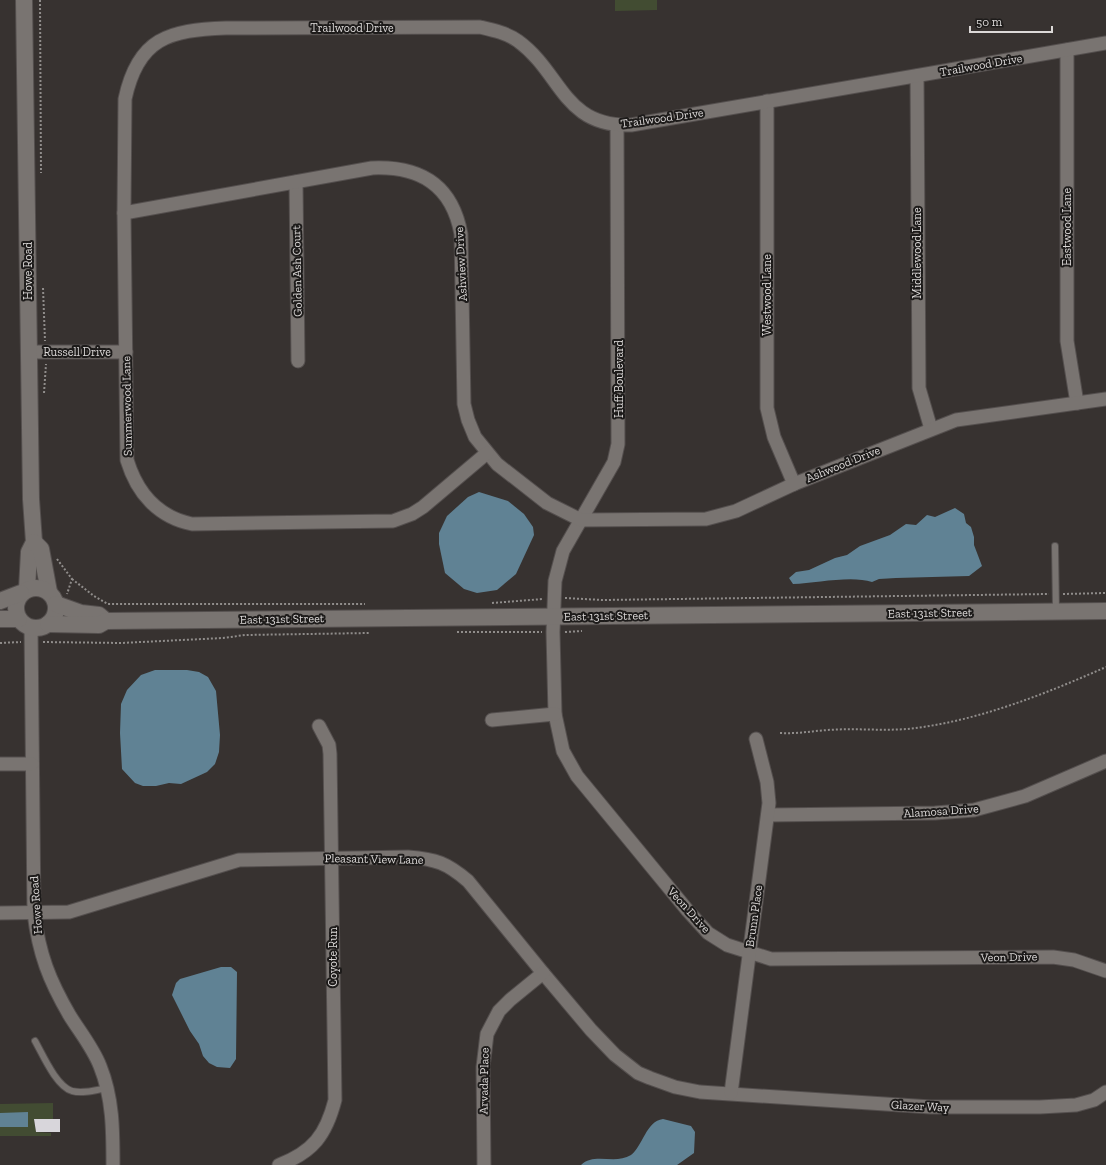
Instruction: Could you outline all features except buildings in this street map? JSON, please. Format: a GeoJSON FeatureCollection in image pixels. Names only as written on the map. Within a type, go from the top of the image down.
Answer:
{"type":"FeatureCollection","features":[{"type":"Feature","properties":{"kind":"street","name":"Howe Road"},"geometry":{"type":"LineString","coordinates":[[24,0],[31,500],[34,542],[29,552],[24,591]]}},
{"type":"Feature","properties":{"kind":"street","name":"Trailwood Drive"},"geometry":{"type":"LineString","coordinates":[[156,43],[184,31],[212,29],[480,27],[494,30],[517,40],[527,49],[570,102],[583,113],[607,124],[617,125],[631,125],[1106,43]]}},
{"type":"Feature","properties":{"kind":"street","name":"Summerwood Lane"},"geometry":{"type":"LineString","coordinates":[[156,43],[145,53],[136,65],[129,80],[125,98],[124,213],[127,460],[132,476],[140,490],[162,513],[179,521],[192,524],[393,521],[412,514],[423,507],[487,453]]}},
{"type":"Feature","properties":{"kind":"street","name":"Eastwood Lane"},"geometry":{"type":"LineString","coordinates":[[1067,50],[1067,341],[1077,403]]}},
{"type":"Feature","properties":{"kind":"street","name":"Middlewood Lane"},"geometry":{"type":"LineString","coordinates":[[917,76],[918,382],[921,401],[931,429]]}},
{"type":"Feature","properties":{"kind":"street","name":"Westwood Lane"},"geometry":{"type":"LineString","coordinates":[[767,101],[768,408],[774,437],[794,484]]}},
{"type":"Feature","properties":{"kind":"street","name":"Huff Boulevard"},"geometry":{"type":"LineString","coordinates":[[554,616],[554,599],[558,567],[563,551],[599,492],[614,462],[618,444],[617,125]]}},
{"type":"Feature","properties":{"kind":"street","name":"Ashview Drive"},"geometry":{"type":"LineString","coordinates":[[124,213],[372,168],[396,168],[420,174],[433,182],[448,199],[454,210],[461,234],[464,404],[468,420],[475,437],[487,453],[511,477],[547,503],[581,520]]}},
{"type":"Feature","properties":{"kind":"street","name":"Golden Ash Court"},"geometry":{"type":"LineString","coordinates":[[296,182],[298,361]]}},
{"type":"Feature","properties":{"kind":"street","name":"Russell Drive"},"geometry":{"type":"LineString","coordinates":[[29,352],[126,352]]}},
{"type":"Feature","properties":{"kind":"street","name":"Ashwood Drive"},"geometry":{"type":"LineString","coordinates":[[581,520],[706,519],[736,511],[794,484],[931,429],[972,416],[1106,399]]}},
{"type":"Feature","properties":{"kind":"street","name":"Howe Road"},"geometry":{"type":"LineString","coordinates":[[34,542],[41,549],[56,601]]}},
{"type":"Feature","properties":{"kind":"street"},"geometry":{"type":"LineString","coordinates":[[0,601],[24,591],[41,588],[56,601],[55,625],[43,627],[0,619]]}},
{"type":"Feature","properties":{"kind":"street"},"geometry":{"type":"LineString","coordinates":[[24,591],[16,606],[25,623]]}},
{"type":"Feature","properties":{"kind":"street","name":"East 131st Street"},"geometry":{"type":"LineString","coordinates":[[56,601],[81,613],[99,615],[106,621]]}},
{"type":"Feature","properties":{"kind":"street","name":"East 131st Street"},"geometry":{"type":"LineString","coordinates":[[55,625],[99,625],[106,621],[1106,611]]}},
{"type":"Feature","properties":{"kind":"street","name":"Veon Drive"},"geometry":{"type":"LineString","coordinates":[[554,616],[555,714],[563,751],[577,776],[698,923],[708,933],[727,945],[771,959],[1053,957],[1074,960],[1106,970]]}},
{"type":"Feature","properties":{"kind":"street","name":"Howe Road"},"geometry":{"type":"LineString","coordinates":[[25,623],[32,764],[34,913],[41,954],[47,972],[59,996],[89,1044],[100,1065],[111,1104],[113,1125],[113,1165]]}},
{"type":"Feature","properties":{"kind":"street"},"geometry":{"type":"LineString","coordinates":[[492,720],[555,714]]}},
{"type":"Feature","properties":{"kind":"street","name":"Coyote Run"},"geometry":{"type":"LineString","coordinates":[[279,1165],[303,1154],[313,1146],[324,1130],[335,1100],[330,754],[329,745],[319,726]]}},
{"type":"Feature","properties":{"kind":"street","name":"Brunn Place"},"geometry":{"type":"LineString","coordinates":[[731,1093],[769,803],[766,782],[756,739]]}},
{"type":"Feature","properties":{"kind":"street","name":"Alamosa Drive"},"geometry":{"type":"LineString","coordinates":[[768,815],[935,813],[974,810],[1025,796],[1106,761]]}},
{"type":"Feature","properties":{"kind":"street"},"geometry":{"type":"LineString","coordinates":[[0,764],[32,764]]}},
{"type":"Feature","properties":{"kind":"street","name":"Pleasant View Lane"},"geometry":{"type":"LineString","coordinates":[[0,913],[34,913],[74,910],[240,860],[408,857],[426,858],[443,862],[468,881],[605,1046],[638,1073],[662,1083],[687,1090],[731,1093]]}},
{"type":"Feature","properties":{"kind":"street","name":"Arvada Place"},"geometry":{"type":"LineString","coordinates":[[484,1165],[484,1060],[487,1034],[499,1011],[543,973]]}},
{"type":"Feature","properties":{"kind":"street","name":"Glazer Way"},"geometry":{"type":"LineString","coordinates":[[731,1093],[954,1108],[1070,1105],[1088,1102],[1106,1092]]}},
{"type":"Feature","properties":{"kind":"lane"},"geometry":{"type":"LineString","coordinates":[[1055,546],[1056,611]]}},
{"type":"Feature","properties":{"kind":"lane"},"geometry":{"type":"LineString","coordinates":[[35,1041],[55,1077],[71,1090],[80,1092],[107,1088]]}},
{"type":"Feature","properties":{"kind":"path"},"geometry":{"type":"LineString","coordinates":[[40,0],[41,177]]}},
{"type":"Feature","properties":{"kind":"path"},"geometry":{"type":"LineString","coordinates":[[42,284],[46,352],[44,394]]}},
{"type":"Feature","properties":{"kind":"path"},"geometry":{"type":"LineString","coordinates":[[55,555],[61,566],[72,579],[94,596],[108,604],[367,604]]}},
{"type":"Feature","properties":{"kind":"path"},"geometry":{"type":"LineString","coordinates":[[56,601],[72,579]]}},
{"type":"Feature","properties":{"kind":"path"},"geometry":{"type":"LineString","coordinates":[[489,603],[571,597],[602,600],[1106,593]]}},
{"type":"Feature","properties":{"kind":"path"},"geometry":{"type":"LineString","coordinates":[[55,625],[60,641]]}},
{"type":"Feature","properties":{"kind":"path"},"geometry":{"type":"LineString","coordinates":[[780,733],[803,734],[828,730],[881,730],[939,724],[1004,707],[1106,668]]}},
{"type":"Feature","properties":{"kind":"green space"},"geometry":{"type":"Polygon","coordinates":[[[615,0],[657,0],[657,10],[615,11],[615,0]]]}},
{"type":"Feature","properties":{"kind":"green space"},"geometry":{"type":"Polygon","coordinates":[[[53,1103],[53,1119],[34,1120],[36,1132],[51,1133],[51,1136],[0,1136],[0,1104],[53,1103]]]}},
{"type":"Feature","properties":{"kind":"water"},"geometry":{"type":"Polygon","coordinates":[[[479,492],[508,501],[524,514],[533,527],[534,535],[516,574],[497,590],[477,593],[464,589],[445,573],[439,544],[439,533],[447,516],[468,497],[479,492]]]}},
{"type":"Feature","properties":{"kind":"water"},"geometry":{"type":"Polygon","coordinates":[[[955,508],[964,514],[966,523],[971,527],[974,537],[974,545],[982,566],[969,576],[879,579],[872,582],[844,579],[793,584],[789,578],[796,572],[809,570],[835,558],[847,555],[860,546],[890,535],[906,524],[916,525],[927,515],[935,517],[955,508]]]}},
{"type":"Feature","properties":{"kind":"water"},"geometry":{"type":"Polygon","coordinates":[[[155,670],[187,670],[199,672],[208,677],[216,691],[220,735],[219,752],[215,764],[207,772],[181,784],[169,783],[156,786],[143,786],[135,783],[122,769],[120,733],[121,704],[127,690],[141,675],[155,670]]]}},
{"type":"Feature","properties":{"kind":"water"},"geometry":{"type":"Polygon","coordinates":[[[221,967],[231,967],[237,972],[236,1059],[230,1068],[217,1067],[209,1063],[203,1056],[199,1044],[190,1031],[172,995],[176,983],[180,979],[221,967]]]}},
{"type":"Feature","properties":{"kind":"water"},"geometry":{"type":"Polygon","coordinates":[[[28,1112],[28,1127],[0,1127],[0,1113],[28,1112]]]}},
{"type":"Feature","properties":{"kind":"water"},"geometry":{"type":"Polygon","coordinates":[[[663,1119],[691,1126],[695,1132],[694,1153],[677,1165],[581,1165],[592,1159],[618,1159],[631,1155],[639,1146],[653,1124],[663,1119]]]}}]}
